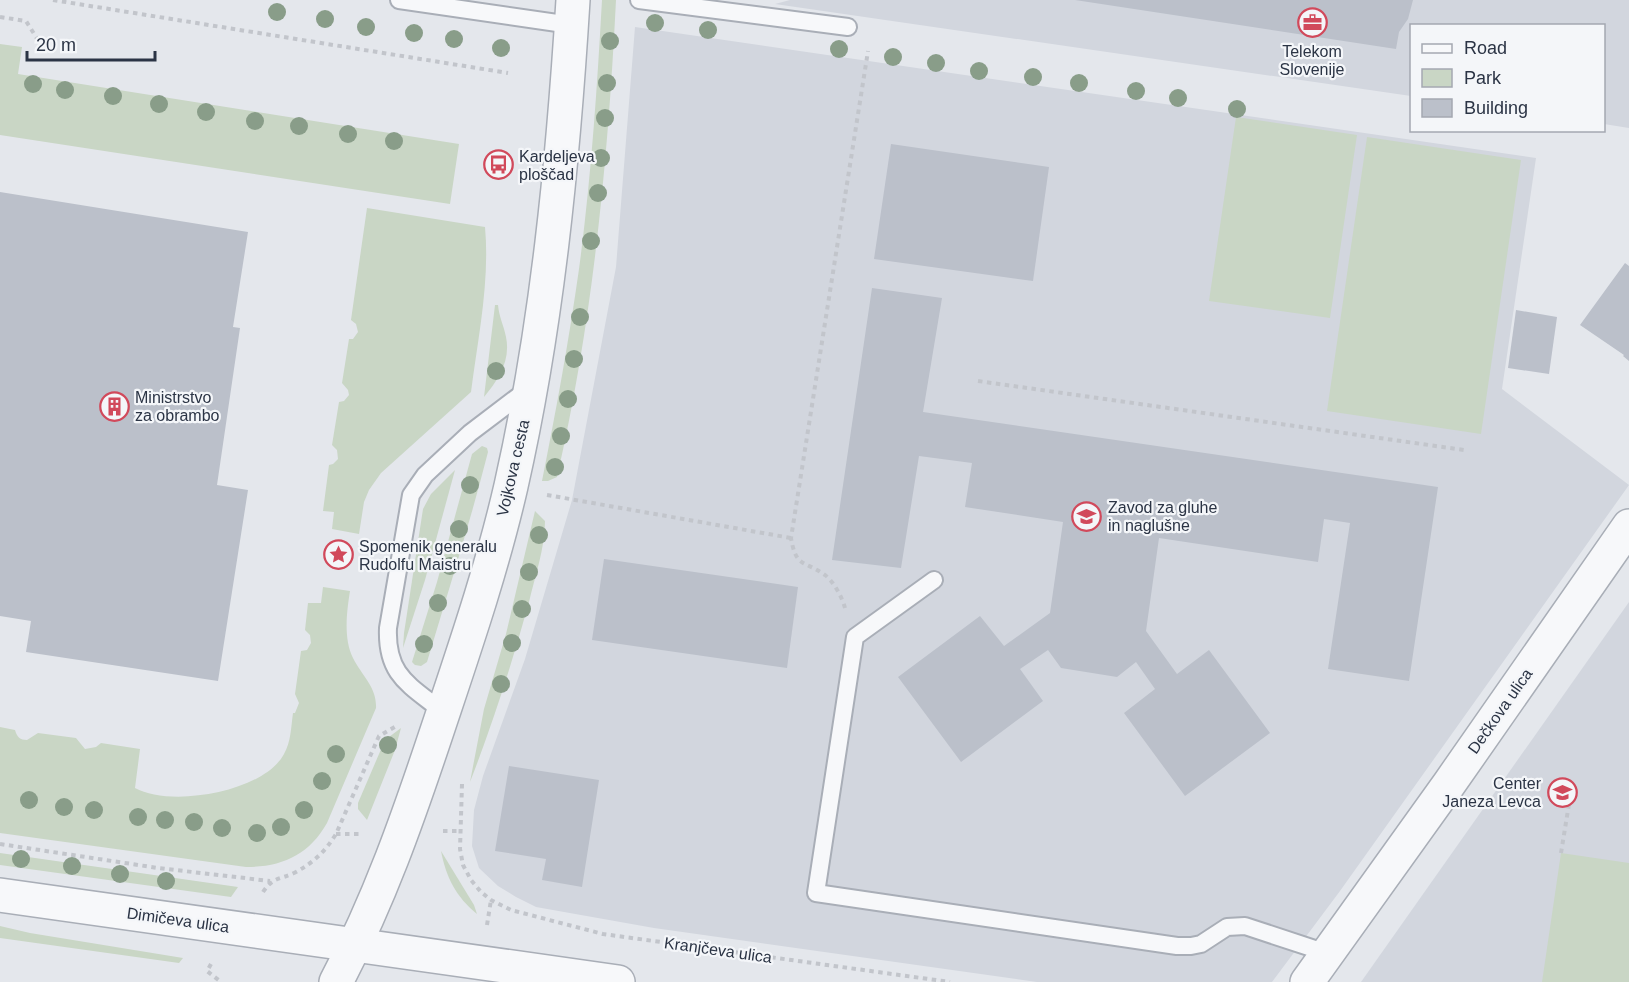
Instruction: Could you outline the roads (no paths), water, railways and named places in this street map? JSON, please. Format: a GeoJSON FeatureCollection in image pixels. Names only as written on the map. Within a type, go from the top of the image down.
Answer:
{"type":"FeatureCollection","features":[{"type":"Feature","properties":{"kind":"street","name":"Vojkova cesta"},"geometry":{"type":"LineString","coordinates":[[336,982],[355,945],[403,833],[480,600],[511,488],[531,386],[550,264],[572,13]]}},
{"type":"Feature","properties":{"kind":"street","name":"Dečkova ulica"},"geometry":{"type":"LineString","coordinates":[[1307,982],[1443,793],[1629,526]]}},
{"type":"Feature","properties":{"kind":"street","name":"Dimičeva ulica"},"geometry":{"type":"LineString","coordinates":[[0,895],[355,945]]}},
{"type":"Feature","properties":{"kind":"street"},"geometry":{"type":"LineString","coordinates":[[355,945],[618,982]]}},
{"type":"Feature","properties":{"kind":"lane"},"geometry":{"type":"LineString","coordinates":[[399,0],[572,13]]}},
{"type":"Feature","properties":{"kind":"lane"},"geometry":{"type":"LineString","coordinates":[[639,0],[848,27]]}},
{"type":"Feature","properties":{"kind":"lane"},"geometry":{"type":"LineString","coordinates":[[443,712],[399,675],[390,660],[388,650],[388,628],[411,495],[425,476],[470,433],[531,386]]}},
{"type":"Feature","properties":{"kind":"lane"},"geometry":{"type":"LineString","coordinates":[[934,580],[855,637],[816,892],[1178,946],[1201,944],[1227,927],[1245,926],[1327,953]]}},
{"type":"Feature","properties":{"kind":"place","name":"Telekom Slovenije"},"geometry":{"type":"Point","coordinates":[1312,23]}},
{"type":"Feature","properties":{"kind":"place","name":"Kardeljeva ploščad"},"geometry":{"type":"Point","coordinates":[498,165]}},
{"type":"Feature","properties":{"kind":"place","name":"Ministrstvo za obrambo"},"geometry":{"type":"Point","coordinates":[114,406]}},
{"type":"Feature","properties":{"kind":"place","name":"Zavod za gluhe in naglušne"},"geometry":{"type":"Point","coordinates":[1087,516]}},
{"type":"Feature","properties":{"kind":"place","name":"Spomenik generalu Rudolfu Maistru"},"geometry":{"type":"Point","coordinates":[338,555]}},
{"type":"Feature","properties":{"kind":"place","name":"Center Janeza Levca"},"geometry":{"type":"Point","coordinates":[1562,792]}}]}
